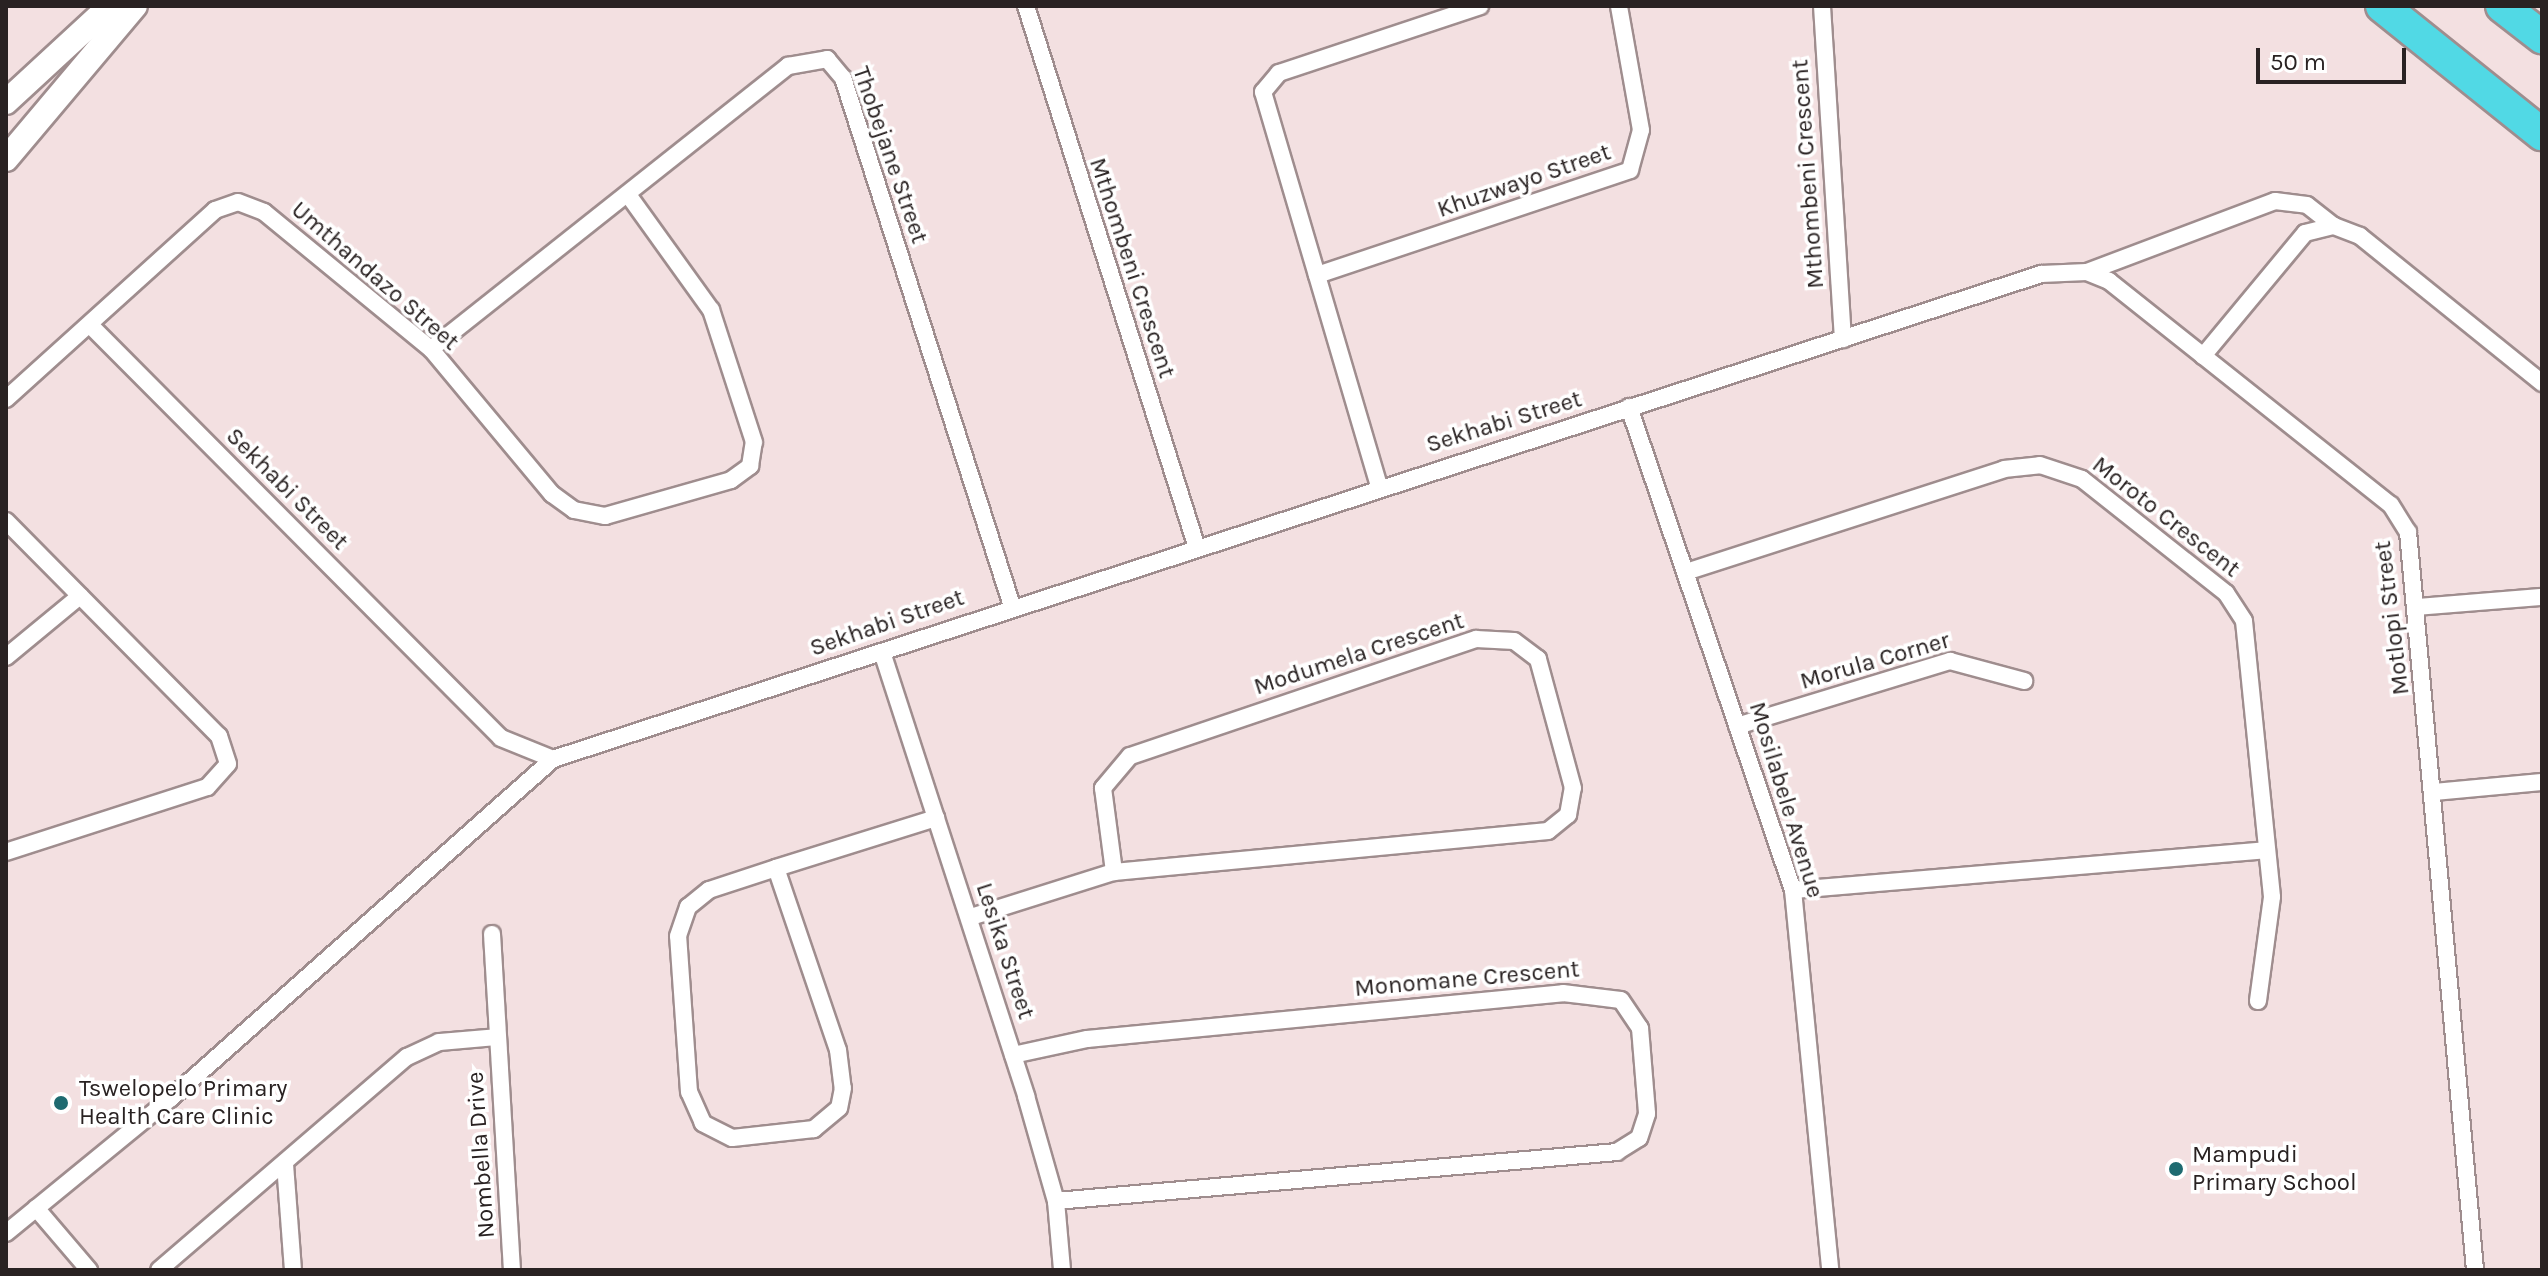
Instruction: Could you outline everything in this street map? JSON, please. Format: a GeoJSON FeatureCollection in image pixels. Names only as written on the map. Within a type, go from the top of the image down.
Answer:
{"type":"FeatureCollection","features":[{"type":"Feature","properties":{"kind":"highway"},"geometry":{"type":"LineString","coordinates":[[2369,6],[2511,110]]}},
{"type":"Feature","properties":{"kind":"highway"},"geometry":{"type":"LineString","coordinates":[[2382,6],[2542,134]]}},
{"type":"Feature","properties":{"kind":"highway"},"geometry":{"type":"LineString","coordinates":[[2502,6],[2542,37]]}},
{"type":"Feature","properties":{"kind":"main road"},"geometry":{"type":"LineString","coordinates":[[6,102],[110,6]]}},
{"type":"Feature","properties":{"kind":"main road"},"geometry":{"type":"LineString","coordinates":[[6,159],[135,6]]}},
{"type":"Feature","properties":{"kind":"street","name":"Mthombeni Crescent"},"geometry":{"type":"LineString","coordinates":[[1026,6],[1196,545]]}},
{"type":"Feature","properties":{"kind":"street"},"geometry":{"type":"LineString","coordinates":[[1379,486],[1317,275],[1261,104],[1268,81],[1480,6]]}},
{"type":"Feature","properties":{"kind":"street","name":"Khuzwayo Street"},"geometry":{"type":"LineString","coordinates":[[1317,275],[1630,170],[1642,144],[1619,6]]}},
{"type":"Feature","properties":{"kind":"street","name":"Mthombeni Crescent"},"geometry":{"type":"LineString","coordinates":[[1822,6],[1843,339]]}},
{"type":"Feature","properties":{"kind":"street","name":"Thobejane Street"},"geometry":{"type":"LineString","coordinates":[[431,349],[629,196],[788,66],[814,56],[838,67],[1012,606]]}},
{"type":"Feature","properties":{"kind":"street","name":"Umthandazo Street"},"geometry":{"type":"LineString","coordinates":[[6,399],[93,328],[215,210],[238,202],[264,212],[431,349],[552,494],[574,510],[621,513],[744,473],[754,442],[711,310],[629,196]]}},
{"type":"Feature","properties":{"kind":"street"},"geometry":{"type":"LineString","coordinates":[[1843,339],[2041,274],[2087,272],[2275,201],[2307,205],[2334,226],[2360,236],[2542,383]]}},
{"type":"Feature","properties":{"kind":"street"},"geometry":{"type":"LineString","coordinates":[[2203,356],[2305,233],[2334,226]]}},
{"type":"Feature","properties":{"kind":"street","name":"Motlopi Street"},"geometry":{"type":"LineString","coordinates":[[2087,272],[2203,356],[2391,505],[2408,532],[2475,1270]]}},
{"type":"Feature","properties":{"kind":"street","name":"Sekhabi Street"},"geometry":{"type":"LineString","coordinates":[[93,328],[501,738],[553,759],[1196,545],[1843,339]]}},
{"type":"Feature","properties":{"kind":"street","name":"Mosilabele Avenue"},"geometry":{"type":"LineString","coordinates":[[1629,407],[1689,571],[1737,726],[1793,890],[1830,1270]]}},
{"type":"Feature","properties":{"kind":"street","name":"Moroto Crescent"},"geometry":{"type":"LineString","coordinates":[[1689,571],[2004,469],[2040,465],[2082,479],[2211,581],[2240,613],[2272,919],[2258,1001]]}},
{"type":"Feature","properties":{"kind":"street"},"geometry":{"type":"LineString","coordinates":[[6,521],[219,736],[228,764],[207,787],[6,852]]}},
{"type":"Feature","properties":{"kind":"street"},"geometry":{"type":"LineString","coordinates":[[6,657],[80,596]]}},
{"type":"Feature","properties":{"kind":"street"},"geometry":{"type":"LineString","coordinates":[[2417,607],[2542,597]]}},
{"type":"Feature","properties":{"kind":"street","name":"Modumela Crescent"},"geometry":{"type":"LineString","coordinates":[[971,917],[1114,872],[1548,831],[1568,815],[1573,788],[1538,659],[1514,641],[1476,639],[1130,756],[1103,788],[1114,872]]}},
{"type":"Feature","properties":{"kind":"street","name":"Lesika Street"},"geometry":{"type":"LineString","coordinates":[[882,652],[971,917],[1056,1201],[1062,1270]]}},
{"type":"Feature","properties":{"kind":"street","name":"Morula Corner"},"geometry":{"type":"LineString","coordinates":[[1737,726],[1950,661],[2024,681]]}},
{"type":"Feature","properties":{"kind":"street"},"geometry":{"type":"LineString","coordinates":[[6,1233],[262,1018],[553,759]]}},
{"type":"Feature","properties":{"kind":"street"},"geometry":{"type":"LineString","coordinates":[[2434,792],[2542,782]]}},
{"type":"Feature","properties":{"kind":"street"},"geometry":{"type":"LineString","coordinates":[[776,868],[838,1050],[843,1088],[839,1108],[814,1129],[732,1138],[703,1123],[689,1092],[678,936],[688,907],[709,890],[776,868],[936,818]]}},
{"type":"Feature","properties":{"kind":"street"},"geometry":{"type":"LineString","coordinates":[[1793,890],[2266,850]]}},
{"type":"Feature","properties":{"kind":"street","name":"Nombella Drive"},"geometry":{"type":"LineString","coordinates":[[492,934],[512,1270]]}},
{"type":"Feature","properties":{"kind":"street","name":"Monomane Crescent"},"geometry":{"type":"LineString","coordinates":[[1013,1055],[1087,1039],[1563,993],[1621,1000],[1640,1028],[1647,1114],[1639,1138],[1617,1152],[1056,1201]]}},
{"type":"Feature","properties":{"kind":"street","name":"Nombella Drive"},"geometry":{"type":"LineString","coordinates":[[159,1270],[422,1047],[497,1037]]}},
{"type":"Feature","properties":{"kind":"street"},"geometry":{"type":"LineString","coordinates":[[285,1164],[293,1270]]}},
{"type":"Feature","properties":{"kind":"street"},"geometry":{"type":"LineString","coordinates":[[36,1208],[89,1270]]}},
{"type":"Feature","properties":{"kind":"place","name":"Tswelopelo Primary Health Care Clinic"},"geometry":{"type":"Point","coordinates":[61,1103]}},
{"type":"Feature","properties":{"kind":"place","name":"Mampudi Primary School"},"geometry":{"type":"Point","coordinates":[2176,1169]}}]}
